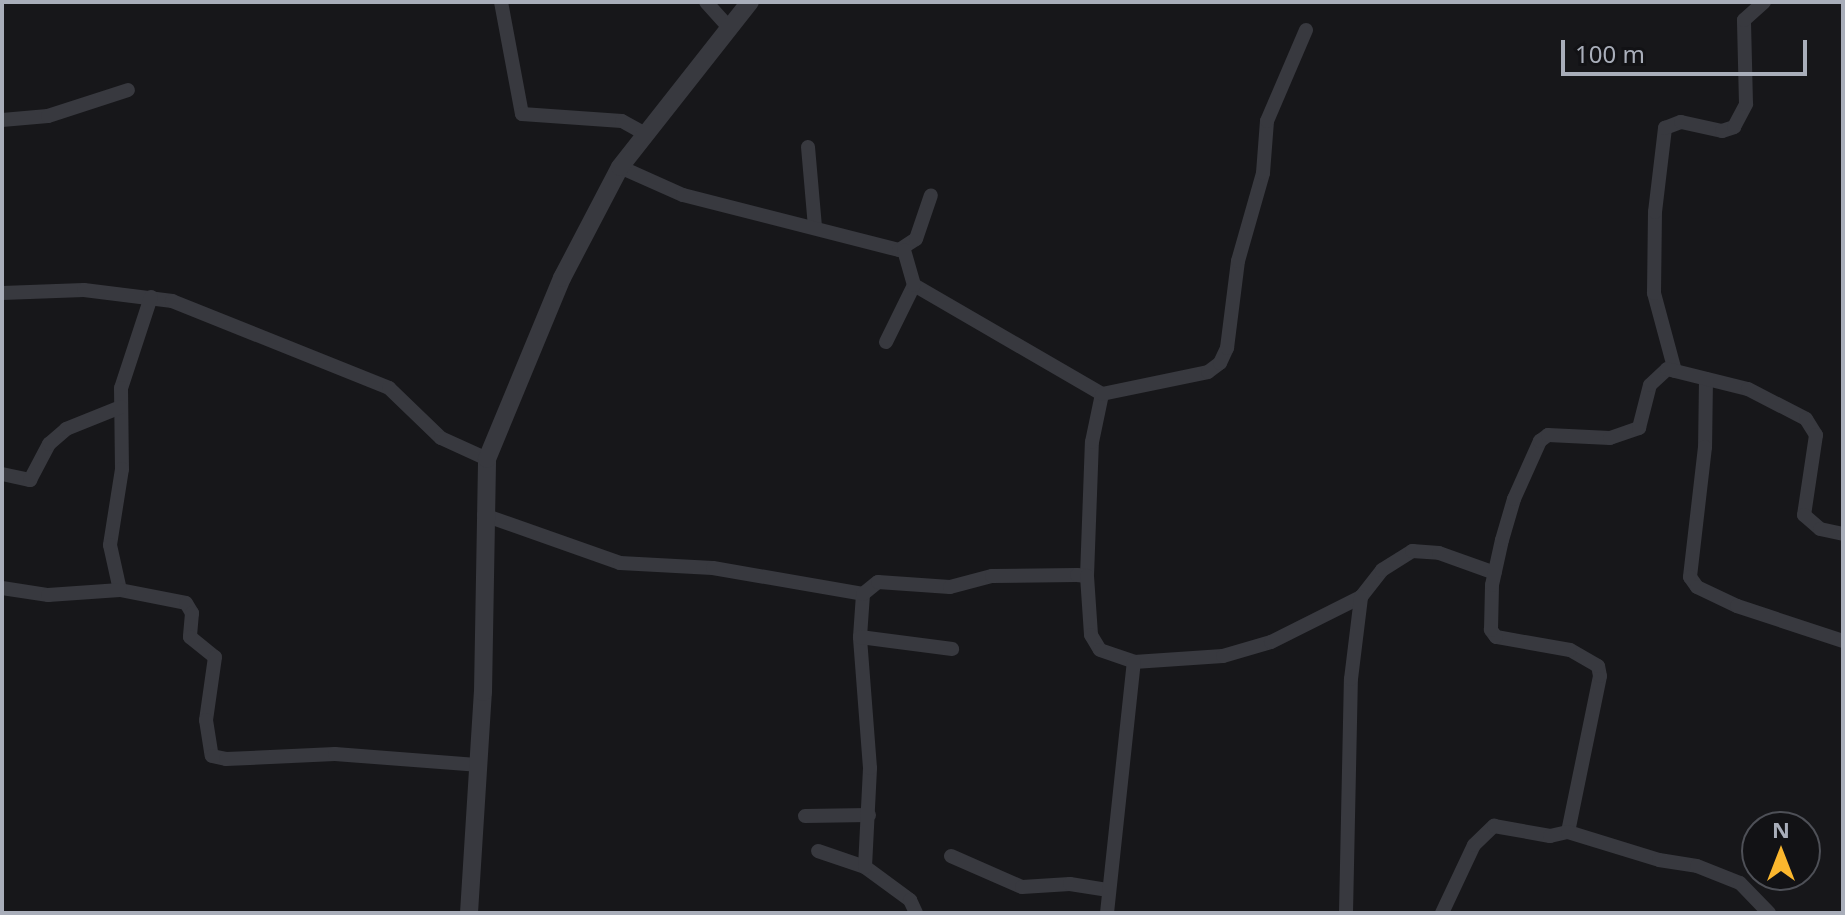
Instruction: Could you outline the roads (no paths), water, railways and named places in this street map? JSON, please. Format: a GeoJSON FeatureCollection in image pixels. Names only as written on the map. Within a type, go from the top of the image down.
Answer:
{"type":"FeatureCollection","features":[{"type":"Feature","properties":{"kind":"street"},"geometry":{"type":"LineString","coordinates":[[501,2],[522,114],[622,121],[644,133]]}},
{"type":"Feature","properties":{"kind":"street"},"geometry":{"type":"LineString","coordinates":[[706,2],[730,29]]}},
{"type":"Feature","properties":{"kind":"street"},"geometry":{"type":"LineString","coordinates":[[1675,371],[1654,293],[1655,212],[1665,128],[1681,122],[1722,131],[1734,127],[1746,104],[1744,20],[1764,2]]}},
{"type":"Feature","properties":{"kind":"street"},"geometry":{"type":"LineString","coordinates":[[469,913],[483,692],[487,459],[562,278],[620,167],[644,133],[686,89],[746,7]]}},
{"type":"Feature","properties":{"kind":"street"},"geometry":{"type":"LineString","coordinates":[[914,285],[1102,394],[1208,372],[1220,363],[1227,348],[1238,261],[1263,173],[1267,121],[1306,30]]}},
{"type":"Feature","properties":{"kind":"street"},"geometry":{"type":"LineString","coordinates":[[2,120],[48,116],[128,90]]}},
{"type":"Feature","properties":{"kind":"street"},"geometry":{"type":"LineString","coordinates":[[808,147],[815,227]]}},
{"type":"Feature","properties":{"kind":"street"},"geometry":{"type":"LineString","coordinates":[[620,167],[683,195],[904,250]]}},
{"type":"Feature","properties":{"kind":"street"},"geometry":{"type":"LineString","coordinates":[[904,250],[916,239],[931,195]]}},
{"type":"Feature","properties":{"kind":"street"},"geometry":{"type":"LineString","coordinates":[[886,342],[914,285],[904,250]]}},
{"type":"Feature","properties":{"kind":"street"},"geometry":{"type":"LineString","coordinates":[[2,293],[84,290],[151,297],[370,379],[408,404],[441,438],[487,459]]}},
{"type":"Feature","properties":{"kind":"street"},"geometry":{"type":"LineString","coordinates":[[120,590],[109,539],[120,494],[121,407],[125,373],[151,297]]}},
{"type":"Feature","properties":{"kind":"street"},"geometry":{"type":"LineString","coordinates":[[1568,832],[1600,676],[1598,666],[1570,650],[1496,637],[1491,630],[1495,573],[1514,499],[1540,441],[1548,435],[1610,438],[1639,428],[1650,385],[1667,369],[1748,389],[1806,419],[1816,435],[1804,515],[1820,529],[1843,534]]}},
{"type":"Feature","properties":{"kind":"street"},"geometry":{"type":"LineString","coordinates":[[1706,379],[1705,447],[1690,577],[1697,587],[1737,606],[1843,641]]}},
{"type":"Feature","properties":{"kind":"street"},"geometry":{"type":"LineString","coordinates":[[1102,394],[1092,442],[1087,576],[1091,635],[1100,650],[1134,662],[1223,656],[1271,642],[1361,597],[1382,570],[1412,551],[1439,553],[1495,573]]}},
{"type":"Feature","properties":{"kind":"street"},"geometry":{"type":"LineString","coordinates":[[2,474],[30,480],[49,444],[66,429],[121,407]]}},
{"type":"Feature","properties":{"kind":"street"},"geometry":{"type":"LineString","coordinates":[[484,515],[620,563],[713,568],[863,594]]}},
{"type":"Feature","properties":{"kind":"street"},"geometry":{"type":"LineString","coordinates":[[865,867],[869,815],[860,637],[863,594],[878,582],[950,587],[992,576],[1087,576]]}},
{"type":"Feature","properties":{"kind":"street"},"geometry":{"type":"LineString","coordinates":[[2,588],[48,595],[120,590],[190,607],[190,637],[215,657],[206,720],[209,750],[218,759],[335,754],[477,765]]}},
{"type":"Feature","properties":{"kind":"street"},"geometry":{"type":"LineString","coordinates":[[1346,913],[1351,679],[1361,597]]}},
{"type":"Feature","properties":{"kind":"street"},"geometry":{"type":"LineString","coordinates":[[860,637],[952,649]]}},
{"type":"Feature","properties":{"kind":"street"},"geometry":{"type":"LineString","coordinates":[[1107,913],[1134,662]]}},
{"type":"Feature","properties":{"kind":"street"},"geometry":{"type":"LineString","coordinates":[[805,816],[869,815]]}},
{"type":"Feature","properties":{"kind":"street"},"geometry":{"type":"LineString","coordinates":[[1442,913],[1482,832],[1494,826],[1550,836],[1568,832],[1717,872],[1740,883],[1769,913]]}},
{"type":"Feature","properties":{"kind":"street"},"geometry":{"type":"LineString","coordinates":[[818,851],[865,867],[910,900],[916,913]]}},
{"type":"Feature","properties":{"kind":"street"},"geometry":{"type":"LineString","coordinates":[[951,856],[1022,887],[1070,884],[1109,890]]}}]}
